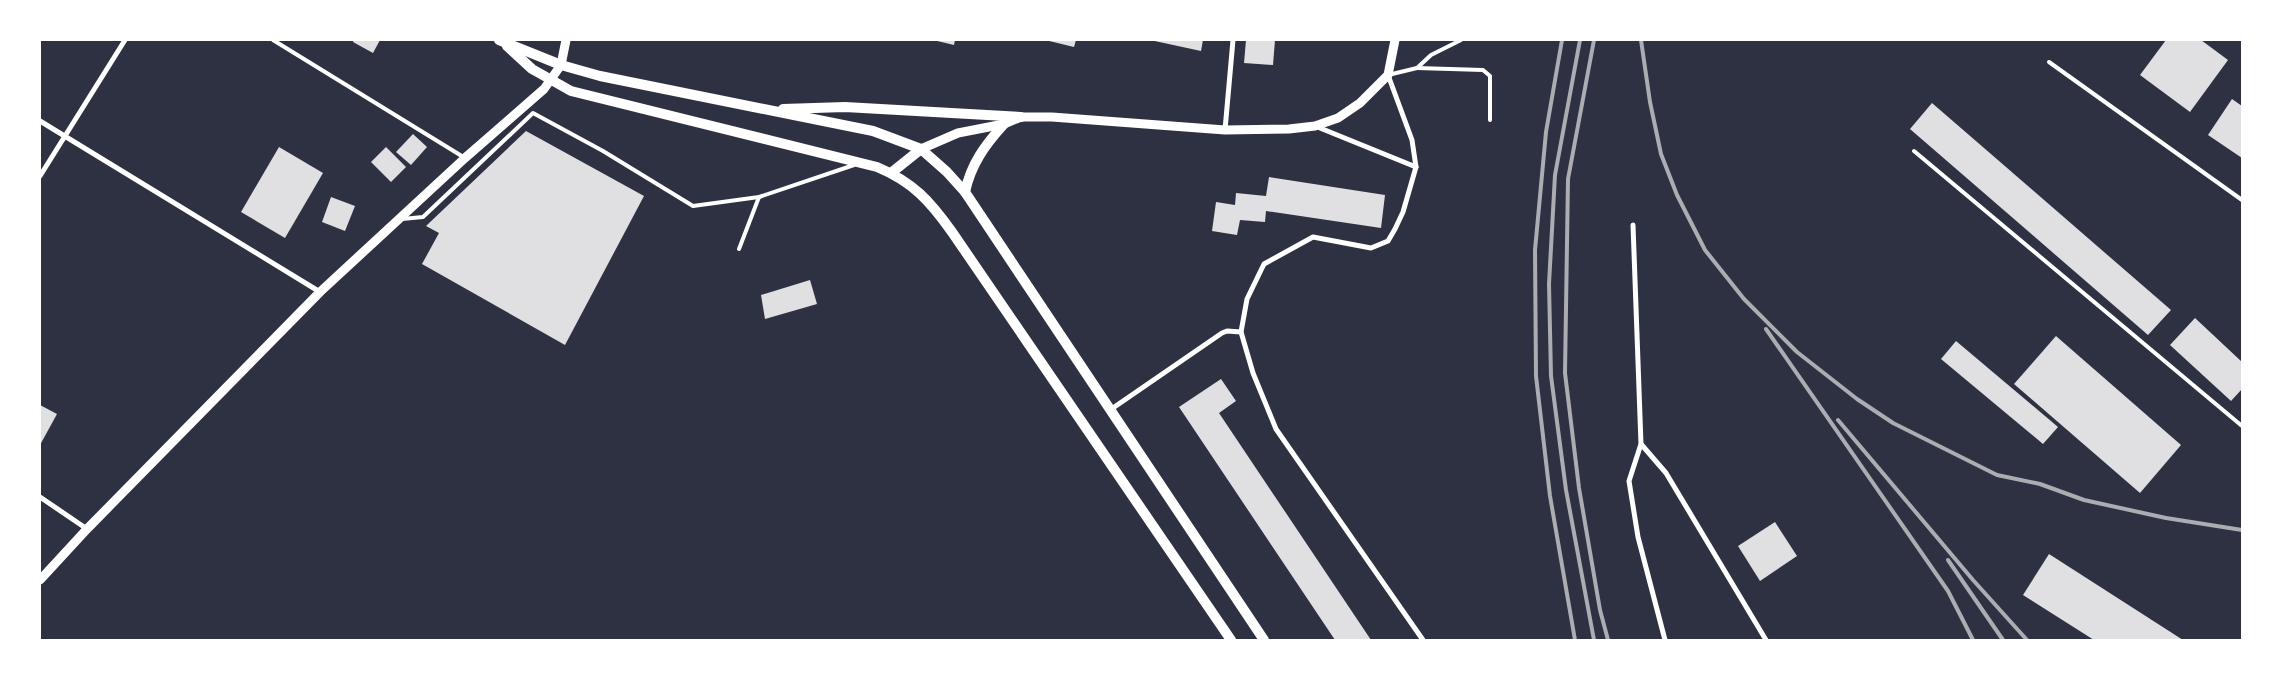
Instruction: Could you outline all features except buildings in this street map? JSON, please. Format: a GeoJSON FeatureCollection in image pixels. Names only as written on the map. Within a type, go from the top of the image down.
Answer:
{"type":"FeatureCollection","features":[{"type":"Feature","properties":{"kind":"main road"},"geometry":{"type":"LineString","coordinates":[[501,41],[561,65],[600,76],[874,131],[921,149],[947,172],[965,192],[1264,640]]}},
{"type":"Feature","properties":{"kind":"main road"},"geometry":{"type":"LineString","coordinates":[[501,41],[532,69],[551,82],[590,97],[861,163],[891,173],[931,202],[1231,640]]}},
{"type":"Feature","properties":{"kind":"main road"},"geometry":{"type":"LineString","coordinates":[[765,110],[845,107],[1022,117]]}},
{"type":"Feature","properties":{"kind":"main road"},"geometry":{"type":"LineString","coordinates":[[965,192],[969,174],[980,153],[1004,124]]}},
{"type":"Feature","properties":{"kind":"main road"},"geometry":{"type":"LineString","coordinates":[[891,173],[921,149]]}},
{"type":"Feature","properties":{"kind":"street"},"geometry":{"type":"LineString","coordinates":[[40,176],[125,40]]}},
{"type":"Feature","properties":{"kind":"street"},"geometry":{"type":"LineString","coordinates":[[40,580],[87,529],[320,292],[465,158],[551,82],[561,65],[566,40]]}},
{"type":"Feature","properties":{"kind":"street"},"geometry":{"type":"LineString","coordinates":[[1225,130],[1233,40]]}},
{"type":"Feature","properties":{"kind":"street"},"geometry":{"type":"LineString","coordinates":[[1395,40],[1388,75],[1412,140],[1416,167],[1403,212],[1388,241],[1370,248],[1313,237],[1264,264],[1247,299],[1241,332],[1253,373],[1276,429],[1423,640]]}},
{"type":"Feature","properties":{"kind":"street"},"geometry":{"type":"LineString","coordinates":[[921,149],[958,133],[1004,124],[1022,117],[1052,117],[1225,130],[1289,130],[1315,126],[1338,118],[1360,103],[1388,75]]}},
{"type":"Feature","properties":{"kind":"street"},"geometry":{"type":"LineString","coordinates":[[40,120],[320,292]]}},
{"type":"Feature","properties":{"kind":"street"},"geometry":{"type":"LineString","coordinates":[[1315,126],[1416,167]]}},
{"type":"Feature","properties":{"kind":"street"},"geometry":{"type":"LineString","coordinates":[[1633,225],[1641,444],[1629,481],[1638,537],[1665,640]]}},
{"type":"Feature","properties":{"kind":"street"},"geometry":{"type":"LineString","coordinates":[[1110,410],[1222,333],[1227,331],[1241,332]]}},
{"type":"Feature","properties":{"kind":"street"},"geometry":{"type":"LineString","coordinates":[[1641,444],[1666,473],[1766,640]]}},
{"type":"Feature","properties":{"kind":"street"},"geometry":{"type":"LineString","coordinates":[[40,497],[87,529]]}},
{"type":"Feature","properties":{"kind":"lane"},"geometry":{"type":"LineString","coordinates":[[273,40],[465,158]]}},
{"type":"Feature","properties":{"kind":"lane"},"geometry":{"type":"LineString","coordinates":[[1417,68],[1431,55],[1462,40]]}},
{"type":"Feature","properties":{"kind":"lane"},"geometry":{"type":"LineString","coordinates":[[2049,62],[2242,200]]}},
{"type":"Feature","properties":{"kind":"lane"},"geometry":{"type":"LineString","coordinates":[[1388,75],[1417,68],[1483,70],[1490,76],[1490,120]]}},
{"type":"Feature","properties":{"kind":"lane"},"geometry":{"type":"LineString","coordinates":[[399,219],[423,217],[533,113],[693,206],[759,197],[861,163]]}},
{"type":"Feature","properties":{"kind":"lane"},"geometry":{"type":"LineString","coordinates":[[1914,150],[2242,426]]}},
{"type":"Feature","properties":{"kind":"lane"},"geometry":{"type":"LineString","coordinates":[[739,249],[759,197]]}},
{"type":"Feature","properties":{"kind":"railway"},"geometry":{"type":"LineString","coordinates":[[1562,40],[1546,132],[1535,250],[1536,376],[1550,496],[1575,640]]}},
{"type":"Feature","properties":{"kind":"railway"},"geometry":{"type":"LineString","coordinates":[[1580,40],[1555,175],[1549,284],[1551,376],[1566,490],[1594,640]]}},
{"type":"Feature","properties":{"kind":"railway"},"geometry":{"type":"LineString","coordinates":[[1594,40],[1568,179],[1565,373],[1579,488],[1600,610],[1608,640]]}},
{"type":"Feature","properties":{"kind":"railway"},"geometry":{"type":"LineString","coordinates":[[1641,40],[1650,102],[1661,154],[1677,195],[1705,250],[1744,299],[1797,352],[1857,399],[1893,423],[1997,475],[2040,484],[2084,500],[2166,518],[2242,530]]}},
{"type":"Feature","properties":{"kind":"railway"},"geometry":{"type":"LineString","coordinates":[[1766,329],[1948,591],[1973,640]]}},
{"type":"Feature","properties":{"kind":"railway"},"geometry":{"type":"LineString","coordinates":[[1838,420],[1973,580],[2027,640]]}},
{"type":"Feature","properties":{"kind":"railway"},"geometry":{"type":"LineString","coordinates":[[1948,560],[2003,640]]}}]}
